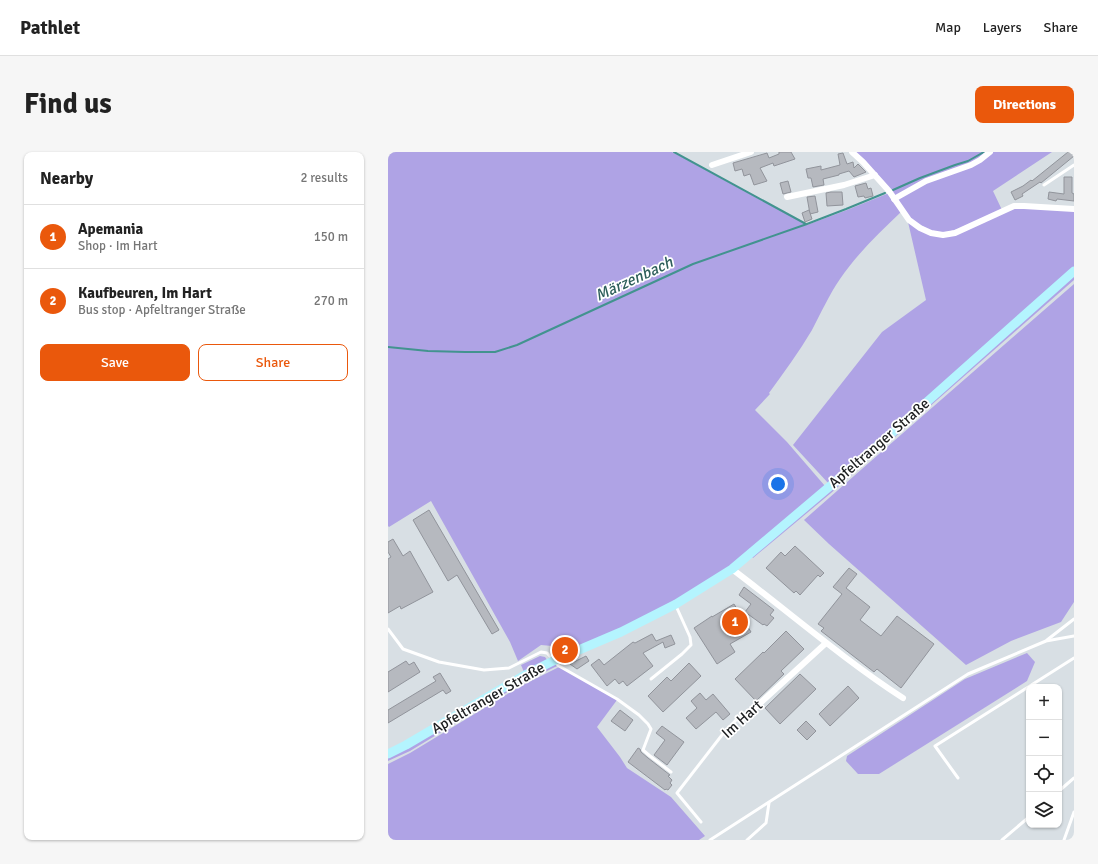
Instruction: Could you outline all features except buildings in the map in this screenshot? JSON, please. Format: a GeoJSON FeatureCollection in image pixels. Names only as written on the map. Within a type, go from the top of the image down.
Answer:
{"type":"FeatureCollection","features":[{"type":"Feature","properties":{"kind":"street"},"geometry":{"type":"LineString","coordinates":[[712,165],[751,152]]}},
{"type":"Feature","properties":{"kind":"street"},"geometry":{"type":"LineString","coordinates":[[852,152],[875,175],[894,198],[902,212],[909,220],[920,228],[931,233],[943,235],[955,233],[1014,206],[1074,209]]}},
{"type":"Feature","properties":{"kind":"street"},"geometry":{"type":"LineString","coordinates":[[894,198],[926,181],[980,160],[990,152]]}},
{"type":"Feature","properties":{"kind":"street"},"geometry":{"type":"LineString","coordinates":[[787,197],[844,185],[875,175]]}},
{"type":"Feature","properties":{"kind":"street","name":"Apfeltranger Straße"},"geometry":{"type":"LineString","coordinates":[[388,754],[525,675],[621,632],[676,604],[732,569],[874,449],[1074,271]]}},
{"type":"Feature","properties":{"kind":"street"},"geometry":{"type":"LineString","coordinates":[[732,569],[826,643],[874,679],[903,698]]}},
{"type":"Feature","properties":{"kind":"street","name":"Im Hart"},"geometry":{"type":"LineString","coordinates":[[743,717],[826,643]]}},
{"type":"Feature","properties":{"kind":"lane"},"geometry":{"type":"LineString","coordinates":[[1044,185],[1074,165]]}},
{"type":"Feature","properties":{"kind":"lane"},"geometry":{"type":"LineString","coordinates":[[1070,168],[1074,172]]}},
{"type":"Feature","properties":{"kind":"lane"},"geometry":{"type":"LineString","coordinates":[[651,679],[691,645],[690,637],[676,604]]}},
{"type":"Feature","properties":{"kind":"lane"},"geometry":{"type":"LineString","coordinates":[[1046,641],[1074,619]]}},
{"type":"Feature","properties":{"kind":"lane"},"geometry":{"type":"LineString","coordinates":[[388,629],[403,649],[439,662],[484,670],[509,668],[541,652],[547,653],[559,666],[617,699],[639,715],[651,729],[643,750],[671,772]]}},
{"type":"Feature","properties":{"kind":"lane"},"geometry":{"type":"LineString","coordinates":[[710,840],[716,838],[968,674],[1046,641],[1074,636]]}},
{"type":"Feature","properties":{"kind":"lane"},"geometry":{"type":"LineString","coordinates":[[958,778],[935,746],[1074,658]]}},
{"type":"Feature","properties":{"kind":"lane","name":"Im Hart"},"geometry":{"type":"LineString","coordinates":[[701,822],[677,793],[722,735],[736,720],[743,717]]}},
{"type":"Feature","properties":{"kind":"lane"},"geometry":{"type":"LineString","coordinates":[[1062,788],[1074,778]]}},
{"type":"Feature","properties":{"kind":"lane"},"geometry":{"type":"LineString","coordinates":[[747,840],[766,823],[769,803]]}},
{"type":"Feature","properties":{"kind":"lane"},"geometry":{"type":"LineString","coordinates":[[1064,840],[1074,812]]}},
{"type":"Feature","properties":{"kind":"lane"},"geometry":{"type":"LineString","coordinates":[[1002,840],[1026,820]]}},
{"type":"Feature","properties":{"kind":"shaded area"},"geometry":{"type":"Polygon","coordinates":[[[388,152],[672,152],[807,225],[889,193],[901,212],[869,244],[840,279],[802,346],[769,393],[770,394],[755,410],[787,442],[825,486],[731,567],[673,602],[620,629],[564,653],[552,646],[541,645],[518,661],[510,642],[431,501],[389,527],[388,526],[388,152]]]}},
{"type":"Feature","properties":{"kind":"shaded area"},"geometry":{"type":"Polygon","coordinates":[[[854,152],[989,152],[980,159],[895,196],[854,152]]]}},
{"type":"Feature","properties":{"kind":"shaded area"},"geometry":{"type":"Polygon","coordinates":[[[992,152],[1052,152],[993,191],[1002,210],[966,227],[943,233],[931,231],[910,219],[897,199],[926,182],[971,165],[992,152]]]}},
{"type":"Feature","properties":{"kind":"shaded area"},"geometry":{"type":"Polygon","coordinates":[[[1015,208],[1074,211],[1074,269],[829,484],[793,445],[882,332],[926,300],[908,222],[943,236],[1015,208]]]}},
{"type":"Feature","properties":{"kind":"shaded area"},"geometry":{"type":"Polygon","coordinates":[[[1074,276],[1074,280],[831,493],[753,558],[751,556],[1074,276]]]}},
{"type":"Feature","properties":{"kind":"shaded area"},"geometry":{"type":"Polygon","coordinates":[[[1074,284],[1074,602],[1061,622],[1011,641],[966,665],[829,544],[804,520],[1074,284]]]}},
{"type":"Feature","properties":{"kind":"shaded area"},"geometry":{"type":"Polygon","coordinates":[[[1027,653],[1035,662],[1027,681],[879,774],[858,774],[846,761],[847,756],[965,679],[1027,653]]]}},
{"type":"Feature","properties":{"kind":"shaded area"},"geometry":{"type":"Polygon","coordinates":[[[540,656],[545,657],[548,661],[524,672],[521,665],[540,656]]]}},
{"type":"Feature","properties":{"kind":"shaded area"},"geometry":{"type":"Polygon","coordinates":[[[554,663],[557,666],[519,685],[410,751],[388,761],[388,757],[554,663]]]}},
{"type":"Feature","properties":{"kind":"shaded area"},"geometry":{"type":"Polygon","coordinates":[[[559,667],[617,700],[597,727],[627,768],[671,797],[705,836],[699,840],[388,840],[388,764],[410,753],[519,687],[559,667]]]}},
{"type":"Feature","properties":{"kind":"waterway"},"geometry":{"type":"LineString","coordinates":[[674,152],[806,224]]}},
{"type":"Feature","properties":{"kind":"waterway","name":"Märzenbach"},"geometry":{"type":"LineString","coordinates":[[893,190],[920,178],[968,161],[984,152]]}},
{"type":"Feature","properties":{"kind":"waterway","name":"Märzenbach"},"geometry":{"type":"LineString","coordinates":[[388,347],[428,351],[495,352],[517,345],[693,264],[807,224],[885,193]]}},
{"type":"Feature","properties":{"kind":"place","name":"Apemania"},"geometry":{"type":"Point","coordinates":[735,622]}},
{"type":"Feature","properties":{"kind":"place","name":"Kaufbeuren, Im Hart"},"geometry":{"type":"Point","coordinates":[565,650]}}]}
